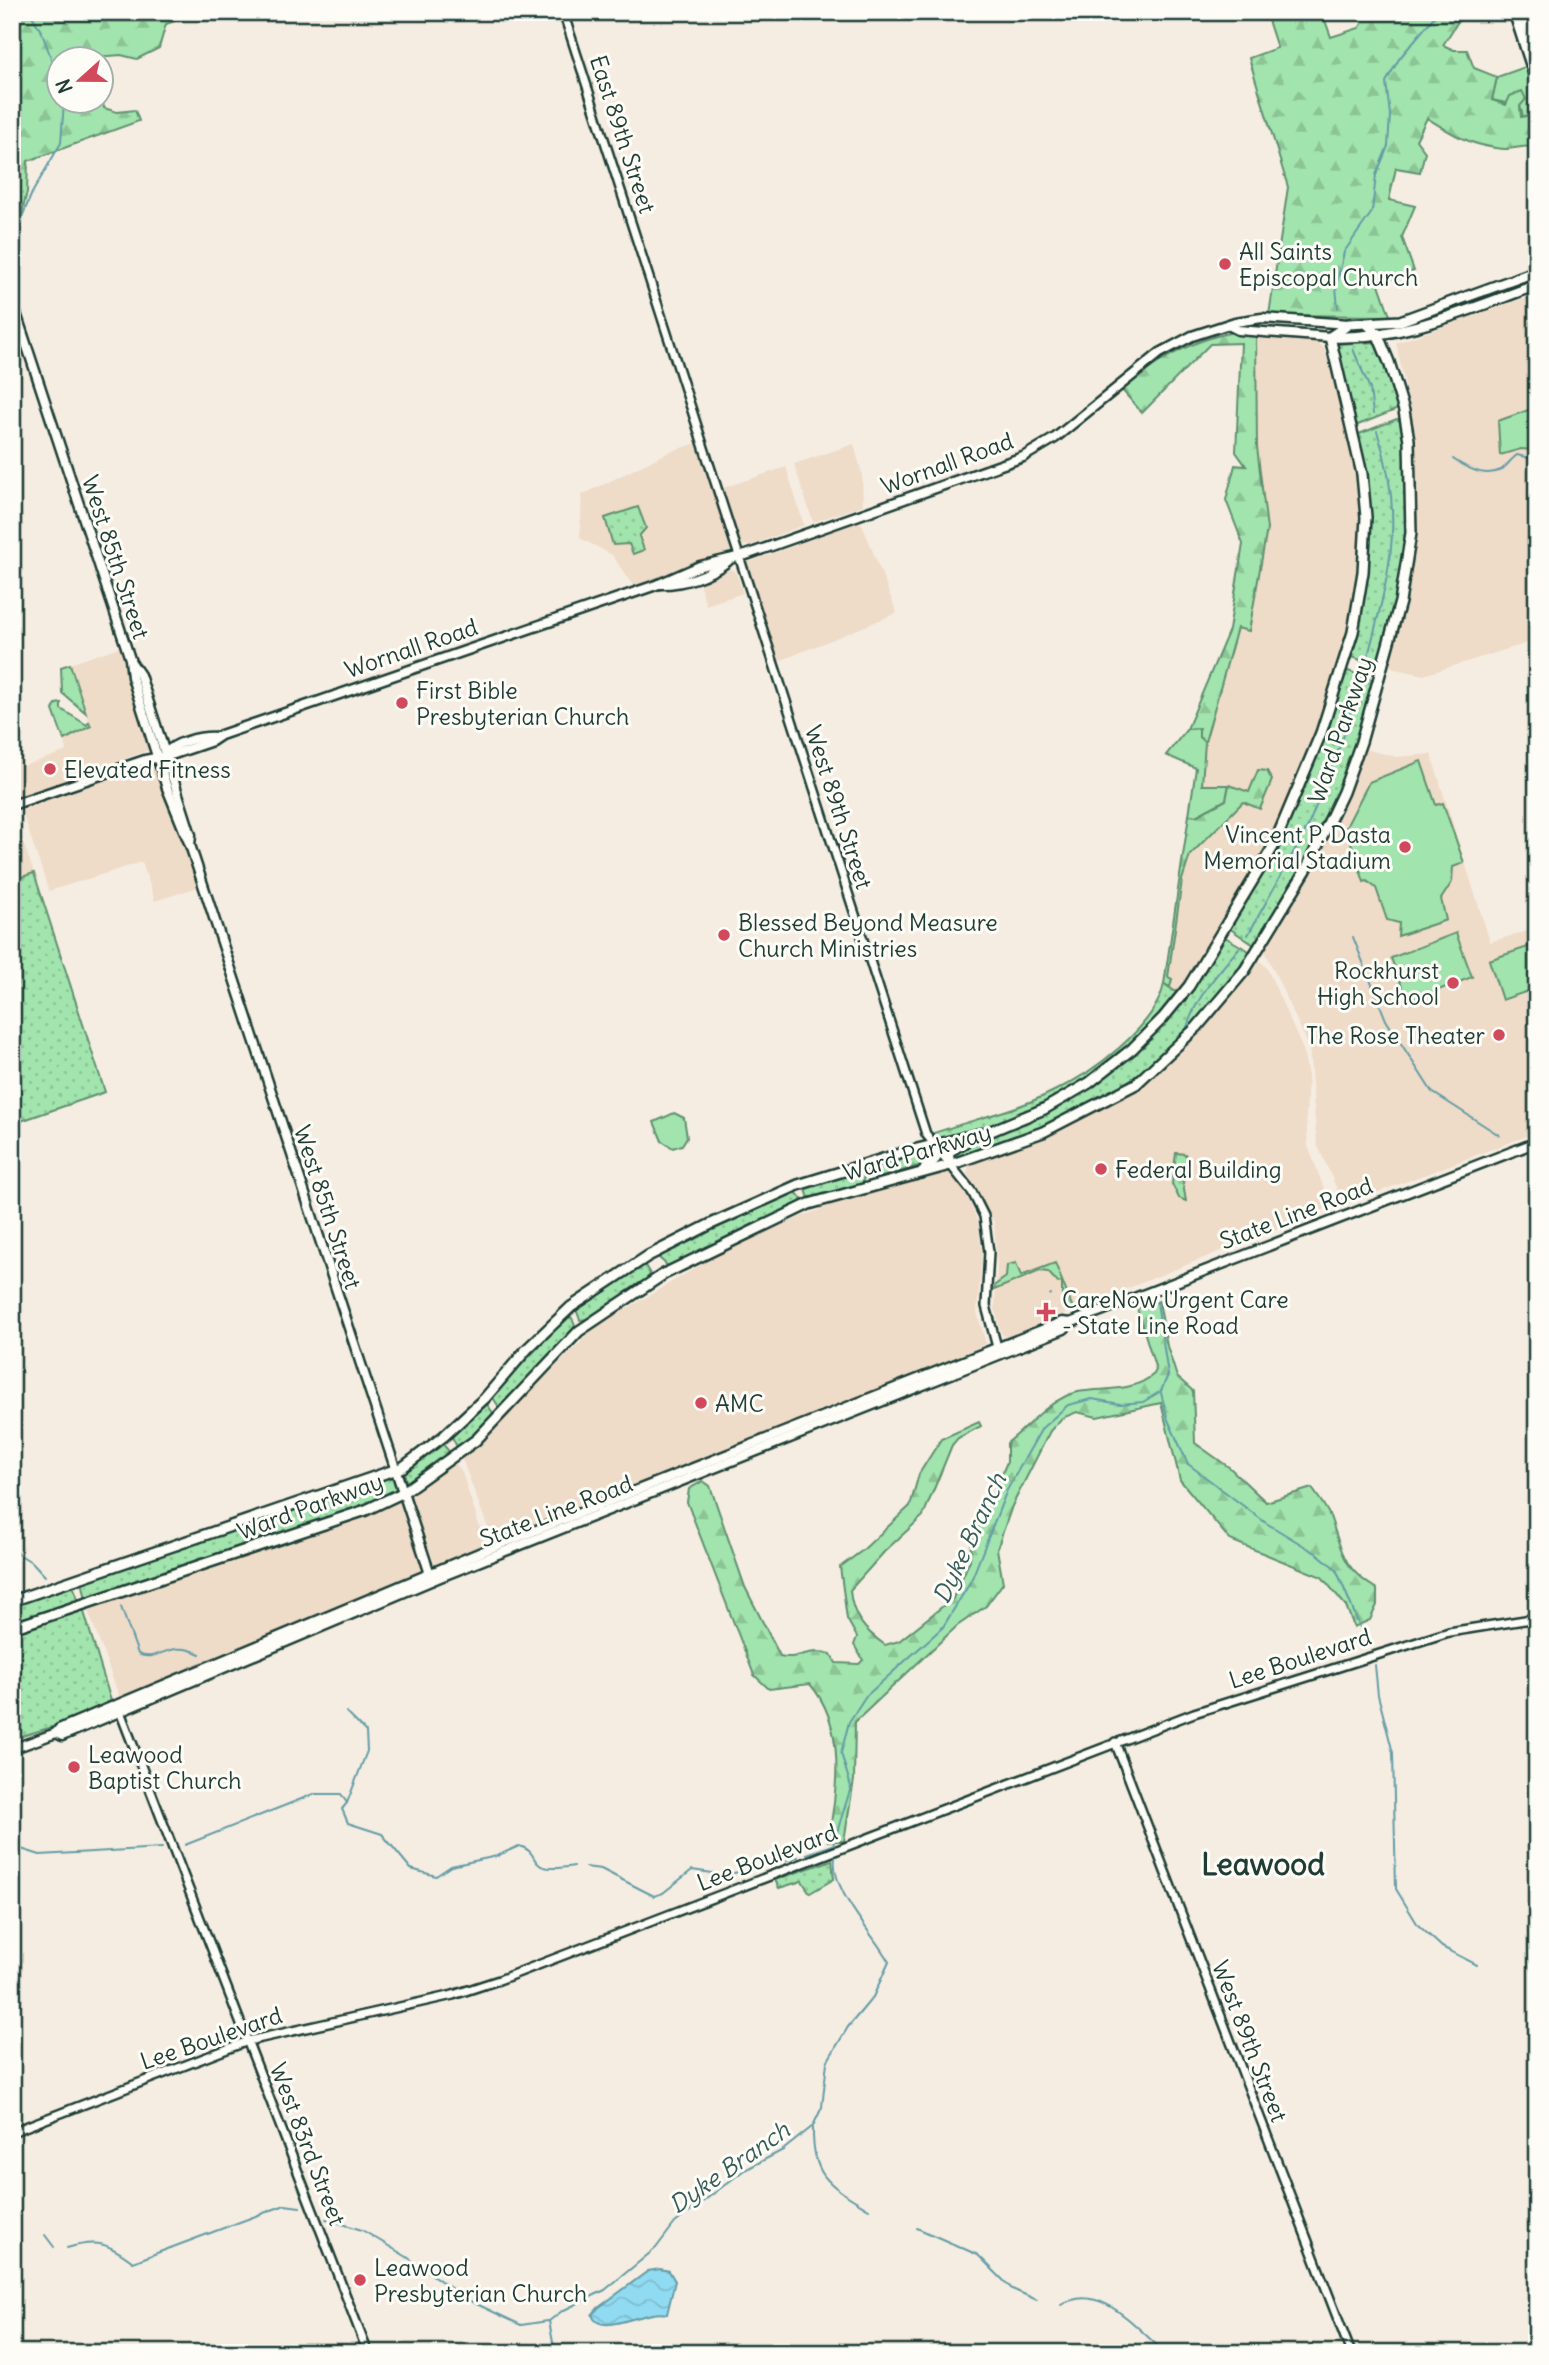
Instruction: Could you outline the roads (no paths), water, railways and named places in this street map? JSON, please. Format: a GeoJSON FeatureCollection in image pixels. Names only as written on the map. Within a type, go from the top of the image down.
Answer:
{"type":"FeatureCollection","features":[{"type":"Feature","properties":{"kind":"main road"},"geometry":{"type":"LineString","coordinates":[[1514,12],[1537,83]]}},
{"type":"Feature","properties":{"kind":"main road"},"geometry":{"type":"LineString","coordinates":[[1523,12],[1537,54]]}},
{"type":"Feature","properties":{"kind":"main road","name":"Wornall Road"},"geometry":{"type":"LineString","coordinates":[[12,805],[161,755],[170,748],[206,736],[216,737],[659,584],[700,566],[734,559],[1023,457],[1055,438],[1160,353],[1192,336],[1230,326],[1235,322],[1262,318],[1368,325],[1400,321],[1536,271]]}},
{"type":"Feature","properties":{"kind":"main road","name":"Wornall Road"},"geometry":{"type":"LineString","coordinates":[[1230,326],[1238,330],[1330,337],[1378,336],[1400,333],[1537,285]]}},
{"type":"Feature","properties":{"kind":"main road","name":"West 85th Street"},"geometry":{"type":"LineString","coordinates":[[12,301],[130,659],[140,675],[161,755],[191,835],[190,845],[431,1577]]}},
{"type":"Feature","properties":{"kind":"main road"},"geometry":{"type":"LineString","coordinates":[[1330,337],[1349,324]]}},
{"type":"Feature","properties":{"kind":"main road","name":"Ward Parkway"},"geometry":{"type":"LineString","coordinates":[[12,1628],[366,1510],[402,1493],[476,1440],[565,1344],[629,1295],[780,1215],[950,1164],[1043,1132],[1136,1084],[1197,1027],[1245,970],[1306,870],[1343,792],[1362,742],[1407,572],[1413,498],[1405,411],[1378,336],[1368,325]]}},
{"type":"Feature","properties":{"kind":"main road"},"geometry":{"type":"LineString","coordinates":[[1389,362],[1389,349],[1400,333]]}},
{"type":"Feature","properties":{"kind":"main road","name":"Ward Parkway"},"geometry":{"type":"LineString","coordinates":[[12,1601],[395,1471],[457,1425],[571,1307],[648,1256],[711,1224],[799,1185],[933,1144],[991,1131],[1044,1109],[1089,1083],[1132,1049],[1163,1018],[1189,986],[1272,850],[1300,787],[1344,664],[1363,572],[1366,517],[1362,474],[1330,337]]}},
{"type":"Feature","properties":{"kind":"main road"},"geometry":{"type":"LineString","coordinates":[[950,1164],[947,1156],[950,1149],[988,1135],[991,1131]]}},
{"type":"Feature","properties":{"kind":"main road","name":"State Line Road"},"geometry":{"type":"LineString","coordinates":[[56,1733],[62,1736],[121,1714],[431,1577],[802,1435],[1259,1247],[1537,1142]]}},
{"type":"Feature","properties":{"kind":"main road"},"geometry":{"type":"LineString","coordinates":[[923,1170],[936,1158],[933,1144]]}},
{"type":"Feature","properties":{"kind":"main road","name":"State Line Road"},"geometry":{"type":"LineString","coordinates":[[12,1749],[997,1347],[1062,1322],[1070,1323]]}},
{"type":"Feature","properties":{"kind":"street","name":"East 89th Street"},"geometry":{"type":"LineString","coordinates":[[563,12],[646,268]]}},
{"type":"Feature","properties":{"kind":"street","name":"West 89th Street"},"geometry":{"type":"LineString","coordinates":[[646,268],[734,559],[918,1112],[926,1134],[973,1193],[984,1216],[989,1252],[986,1306],[997,1347]]}},
{"type":"Feature","properties":{"kind":"street","name":"Lee Boulevard"},"geometry":{"type":"LineString","coordinates":[[12,2132],[248,2041],[478,1988],[1194,1713],[1401,1646],[1469,1627],[1537,1618]]}},
{"type":"Feature","properties":{"kind":"street","name":"West 83rd Street"},"geometry":{"type":"LineString","coordinates":[[121,1714],[368,2353]]}},
{"type":"Feature","properties":{"kind":"street","name":"West 89th Street"},"geometry":{"type":"LineString","coordinates":[[1115,1742],[1351,2353]]}},
{"type":"Feature","properties":{"kind":"water"},"geometry":{"type":"Polygon","coordinates":[[[648,2271],[669,2271],[675,2281],[667,2314],[647,2315],[614,2324],[597,2322],[592,2315],[598,2308],[648,2271]]]}},
{"type":"Feature","properties":{"kind":"waterway"},"geometry":{"type":"LineString","coordinates":[[30,12],[47,46]]}},
{"type":"Feature","properties":{"kind":"waterway","name":"Dyke Branch"},"geometry":{"type":"LineString","coordinates":[[1338,308],[1336,287],[1344,252],[1372,212],[1376,175],[1388,146],[1390,115],[1386,82],[1399,59],[1438,12]]}},
{"type":"Feature","properties":{"kind":"waterway"},"geometry":{"type":"LineString","coordinates":[[12,241],[32,193],[61,143],[63,116]]}},
{"type":"Feature","properties":{"kind":"waterway","name":"Dyke Branch"},"geometry":{"type":"LineString","coordinates":[[1353,349],[1370,389],[1373,414]]}},
{"type":"Feature","properties":{"kind":"waterway","name":"Dyke Branch"},"geometry":{"type":"LineString","coordinates":[[1367,660],[1382,600],[1391,546],[1391,492],[1377,431]]}},
{"type":"Feature","properties":{"kind":"waterway"},"geometry":{"type":"LineString","coordinates":[[1453,459],[1470,469],[1489,473],[1501,470],[1517,455],[1537,460]]}},
{"type":"Feature","properties":{"kind":"waterway","name":"Dyke Branch"},"geometry":{"type":"LineString","coordinates":[[1248,935],[1308,826],[1343,738],[1361,676]]}},
{"type":"Feature","properties":{"kind":"waterway"},"geometry":{"type":"LineString","coordinates":[[1308,826],[1313,834]]}},
{"type":"Feature","properties":{"kind":"waterway"},"geometry":{"type":"LineString","coordinates":[[1353,937],[1386,1020],[1432,1092],[1499,1135]]}},
{"type":"Feature","properties":{"kind":"waterway","name":"Dyke Branch"},"geometry":{"type":"LineString","coordinates":[[1185,1033],[1200,998],[1239,948]]}},
{"type":"Feature","properties":{"kind":"waterway","name":"Dyke Branch"},"geometry":{"type":"LineString","coordinates":[[807,1854],[833,1845],[851,1787],[841,1753],[849,1722],[865,1697],[943,1627],[971,1581],[1007,1490],[1042,1428],[1068,1405],[1092,1399],[1120,1404],[1143,1402],[1161,1391],[1168,1375],[1157,1302]]}},
{"type":"Feature","properties":{"kind":"waterway"},"geometry":{"type":"LineString","coordinates":[[1161,1393],[1168,1420],[1188,1464],[1266,1523],[1319,1555],[1336,1569],[1368,1646]]}},
{"type":"Feature","properties":{"kind":"waterway"},"geometry":{"type":"LineString","coordinates":[[12,1550],[33,1563],[45,1576]]}},
{"type":"Feature","properties":{"kind":"waterway"},"geometry":{"type":"LineString","coordinates":[[121,1607],[138,1654],[152,1656],[180,1649],[200,1654]]}},
{"type":"Feature","properties":{"kind":"waterway"},"geometry":{"type":"LineString","coordinates":[[1375,1665],[1378,1695],[1393,1753],[1396,1889],[1418,1925],[1442,1947],[1477,1965]]}},
{"type":"Feature","properties":{"kind":"waterway"},"geometry":{"type":"LineString","coordinates":[[346,1712],[366,1732],[367,1751],[347,1803]]}},
{"type":"Feature","properties":{"kind":"waterway"},"geometry":{"type":"LineString","coordinates":[[185,1845],[314,1794],[341,1794],[347,1803],[342,1809],[348,1823],[382,1834],[411,1869],[436,1876],[451,1866],[497,1856],[519,1846],[527,1849],[536,1862],[547,1868],[574,1866]]}},
{"type":"Feature","properties":{"kind":"waterway"},"geometry":{"type":"LineString","coordinates":[[12,1843],[18,1848],[40,1855],[162,1848]]}},
{"type":"Feature","properties":{"kind":"waterway"},"geometry":{"type":"LineString","coordinates":[[585,1867],[601,1869],[654,1896],[663,1893],[692,1870],[726,1875],[798,1857]]}},
{"type":"Feature","properties":{"kind":"waterway","name":"Dyke Branch"},"geometry":{"type":"LineString","coordinates":[[555,2353],[549,2321],[562,2311],[605,2290],[656,2248],[675,2223],[743,2171],[783,2150],[813,2126],[822,2107],[827,2062],[848,2027],[873,1997],[889,1962],[846,1898],[835,1871],[835,1858]]}},
{"type":"Feature","properties":{"kind":"waterway"},"geometry":{"type":"LineString","coordinates":[[813,2128],[816,2158],[826,2178],[833,2186],[869,2209]]}},
{"type":"Feature","properties":{"kind":"waterway"},"geometry":{"type":"LineString","coordinates":[[67,2248],[102,2244],[133,2262],[285,2205],[300,2207]]}},
{"type":"Feature","properties":{"kind":"waterway"},"geometry":{"type":"LineString","coordinates":[[326,2219],[362,2230],[407,2257],[466,2299],[521,2325],[548,2321]]}},
{"type":"Feature","properties":{"kind":"waterway"},"geometry":{"type":"LineString","coordinates":[[917,2228],[978,2255],[1012,2289],[1037,2300]]}},
{"type":"Feature","properties":{"kind":"waterway"},"geometry":{"type":"LineString","coordinates":[[45,2235],[54,2247]]}},
{"type":"Feature","properties":{"kind":"waterway"},"geometry":{"type":"LineString","coordinates":[[1061,2305],[1076,2299],[1104,2303],[1131,2321],[1166,2353]]}},
{"type":"Feature","properties":{"kind":"place","name":"All Saints Episcopal Church"},"geometry":{"type":"Point","coordinates":[1225,264]}},
{"type":"Feature","properties":{"kind":"place","name":"First Bible Presbyterian Church"},"geometry":{"type":"Point","coordinates":[402,703]}},
{"type":"Feature","properties":{"kind":"place","name":"Elevated Fitness"},"geometry":{"type":"Point","coordinates":[50,769]}},
{"type":"Feature","properties":{"kind":"place","name":"Vincent P. Dasta Memorial Stadium"},"geometry":{"type":"Point","coordinates":[1405,847]}},
{"type":"Feature","properties":{"kind":"place","name":"Blessed Beyond Measure Church Ministries"},"geometry":{"type":"Point","coordinates":[724,935]}},
{"type":"Feature","properties":{"kind":"place","name":"Rockhurst High School"},"geometry":{"type":"Point","coordinates":[1453,983]}},
{"type":"Feature","properties":{"kind":"place","name":"The Rose Theater"},"geometry":{"type":"Point","coordinates":[1499,1035]}},
{"type":"Feature","properties":{"kind":"place","name":"Federal Building"},"geometry":{"type":"Point","coordinates":[1101,1169]}},
{"type":"Feature","properties":{"kind":"place","name":"CareNow Urgent Care - State Line Road"},"geometry":{"type":"Point","coordinates":[1046,1312]}},
{"type":"Feature","properties":{"kind":"place","name":"AMC"},"geometry":{"type":"Point","coordinates":[701,1403]}},
{"type":"Feature","properties":{"kind":"place","name":"Leawood Baptist Church"},"geometry":{"type":"Point","coordinates":[74,1767]}},
{"type":"Feature","properties":{"kind":"place","name":"Leawood Presbyterian Church"},"geometry":{"type":"Point","coordinates":[360,2280]}},
{"type":"Feature","properties":{"kind":"district","name":"Leawood"},"geometry":{"type":"Point","coordinates":[1263,1864]}}]}
